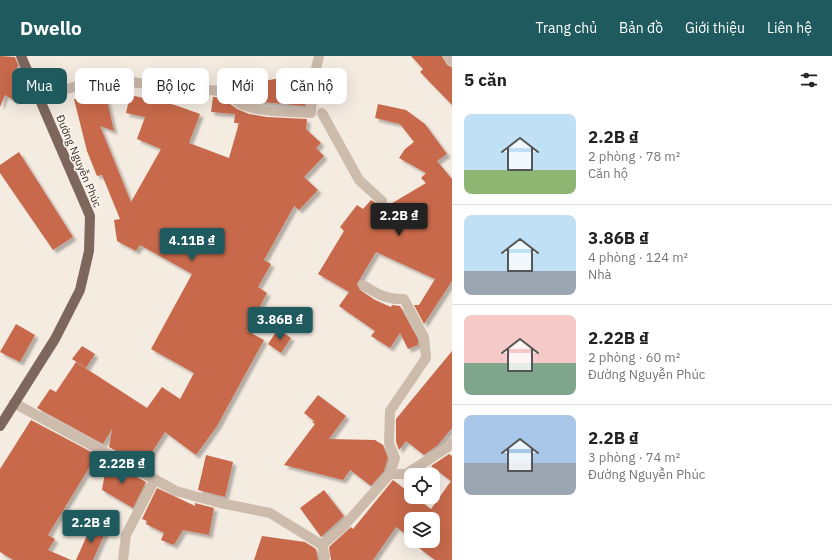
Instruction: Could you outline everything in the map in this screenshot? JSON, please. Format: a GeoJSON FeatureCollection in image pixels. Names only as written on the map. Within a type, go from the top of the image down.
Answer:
{"type":"FeatureCollection","features":[{"type":"Feature","properties":{"kind":"main road","name":"Đường Nguyễn Phúc"},"geometry":{"type":"LineString","coordinates":[[21,56],[26,68]]}},
{"type":"Feature","properties":{"kind":"main road","name":"Đường Nguyễn Phúc"},"geometry":{"type":"LineString","coordinates":[[0,426],[55,339],[80,290],[89,251],[90,216],[41,104]]}},
{"type":"Feature","properties":{"kind":"street"},"geometry":{"type":"LineString","coordinates":[[67,89],[111,79],[174,88],[223,91],[229,93],[241,105],[255,108],[311,113],[313,81],[319,56]]}},
{"type":"Feature","properties":{"kind":"street"},"geometry":{"type":"LineString","coordinates":[[448,56],[452,60]]}},
{"type":"Feature","properties":{"kind":"street"},"geometry":{"type":"LineString","coordinates":[[322,113],[360,180],[382,201]]}},
{"type":"Feature","properties":{"kind":"street"},"geometry":{"type":"LineString","coordinates":[[322,545],[343,527],[390,474],[395,458],[389,443],[390,411],[426,358],[424,337],[404,299],[394,300],[382,297],[362,285]]}},
{"type":"Feature","properties":{"kind":"street"},"geometry":{"type":"LineString","coordinates":[[14,403],[176,491],[220,503],[270,513],[322,545],[325,556],[324,560]]}},
{"type":"Feature","properties":{"kind":"street"},"geometry":{"type":"LineString","coordinates":[[390,474],[406,474],[452,443]]}},
{"type":"Feature","properties":{"kind":"street"},"geometry":{"type":"LineString","coordinates":[[123,560],[126,535],[155,479]]}},
{"type":"Feature","properties":{"kind":"building"},"geometry":{"type":"Polygon","coordinates":[[[0,56],[15,57],[18,65],[17,68],[12,68],[12,99],[5,95],[0,107],[0,56]]]}},
{"type":"Feature","properties":{"kind":"building"},"geometry":{"type":"Polygon","coordinates":[[[411,56],[442,56],[447,65],[452,67],[452,105],[420,72],[423,69],[411,56]]]}},
{"type":"Feature","properties":{"kind":"building"},"geometry":{"type":"Polygon","coordinates":[[[276,79],[276,103],[268,103],[268,80],[276,79]]]}},
{"type":"Feature","properties":{"kind":"building"},"geometry":{"type":"Polygon","coordinates":[[[134,96],[142,98],[142,104],[170,104],[200,114],[189,143],[229,158],[239,123],[234,123],[235,114],[211,112],[213,97],[217,97],[217,104],[230,104],[237,109],[249,114],[267,117],[307,119],[306,129],[321,143],[316,148],[324,156],[304,177],[318,190],[299,210],[294,206],[264,260],[271,264],[258,287],[267,293],[247,331],[264,340],[217,426],[196,455],[165,432],[143,466],[109,447],[112,429],[103,444],[37,408],[50,389],[56,392],[76,362],[147,408],[162,387],[180,399],[194,373],[151,349],[192,274],[140,245],[136,251],[117,241],[114,220],[120,219],[102,175],[97,176],[87,151],[75,104],[108,104],[114,131],[100,126],[131,202],[161,149],[137,139],[145,117],[126,113],[128,104],[134,104],[134,96]]]}},
{"type":"Feature","properties":{"kind":"building"},"geometry":{"type":"Polygon","coordinates":[[[284,104],[305,104],[305,106],[284,104]]]}},
{"type":"Feature","properties":{"kind":"building"},"geometry":{"type":"Polygon","coordinates":[[[378,104],[406,110],[425,124],[447,154],[437,161],[452,179],[452,281],[424,324],[414,305],[419,305],[435,279],[376,252],[357,284],[360,290],[375,300],[391,307],[392,305],[400,306],[418,339],[418,345],[408,349],[400,333],[390,348],[371,336],[375,331],[339,306],[349,292],[318,274],[344,231],[340,227],[357,205],[363,209],[371,200],[384,208],[426,183],[421,178],[426,173],[399,158],[405,149],[414,142],[400,124],[375,118],[378,104]]]}},
{"type":"Feature","properties":{"kind":"building"},"geometry":{"type":"Polygon","coordinates":[[[19,152],[73,237],[53,250],[0,173],[0,165],[19,152]]]}},
{"type":"Feature","properties":{"kind":"building"},"geometry":{"type":"Polygon","coordinates":[[[16,324],[35,335],[20,362],[0,352],[16,324]]]}},
{"type":"Feature","properties":{"kind":"building"},"geometry":{"type":"Polygon","coordinates":[[[278,329],[291,338],[281,353],[268,344],[278,329]]]}},
{"type":"Feature","properties":{"kind":"building"},"geometry":{"type":"Polygon","coordinates":[[[82,346],[95,354],[86,368],[72,359],[82,346]]]}},
{"type":"Feature","properties":{"kind":"building"},"geometry":{"type":"Polygon","coordinates":[[[452,351],[452,428],[438,445],[424,455],[406,441],[399,450],[396,442],[396,419],[452,351]]]}},
{"type":"Feature","properties":{"kind":"building"},"geometry":{"type":"Polygon","coordinates":[[[318,395],[346,416],[329,439],[375,440],[383,445],[388,458],[384,471],[371,486],[350,470],[343,480],[284,465],[315,424],[312,422],[314,421],[304,413],[318,395]]]}},
{"type":"Feature","properties":{"kind":"building"},"geometry":{"type":"Polygon","coordinates":[[[31,420],[97,455],[48,535],[55,539],[48,550],[71,560],[13,560],[0,552],[0,469],[31,420]]]}},
{"type":"Feature","properties":{"kind":"building"},"geometry":{"type":"Polygon","coordinates":[[[449,454],[452,456],[452,560],[435,560],[419,548],[440,548],[440,512],[404,512],[404,533],[396,527],[373,560],[331,560],[329,547],[351,527],[353,529],[393,480],[404,489],[404,504],[424,504],[431,509],[435,504],[440,504],[440,496],[451,481],[440,473],[440,468],[434,468],[431,466],[449,454]]]}},
{"type":"Feature","properties":{"kind":"building"},"geometry":{"type":"Polygon","coordinates":[[[206,455],[233,462],[225,497],[198,490],[206,455]]]}},
{"type":"Feature","properties":{"kind":"building"},"geometry":{"type":"Polygon","coordinates":[[[107,461],[146,482],[133,508],[102,490],[107,461]]]}},
{"type":"Feature","properties":{"kind":"building"},"geometry":{"type":"Polygon","coordinates":[[[157,488],[195,506],[195,503],[214,508],[209,535],[183,530],[174,545],[161,540],[164,533],[146,524],[147,521],[142,519],[157,488]]]}},
{"type":"Feature","properties":{"kind":"building"},"geometry":{"type":"Polygon","coordinates":[[[324,490],[344,516],[321,537],[300,508],[324,490]]]}},
{"type":"Feature","properties":{"kind":"building"},"geometry":{"type":"Polygon","coordinates":[[[92,524],[106,531],[93,560],[76,560],[92,524]]]}},
{"type":"Feature","properties":{"kind":"building"},"geometry":{"type":"Polygon","coordinates":[[[262,536],[305,542],[316,549],[318,560],[254,560],[262,536]]]}}]}
